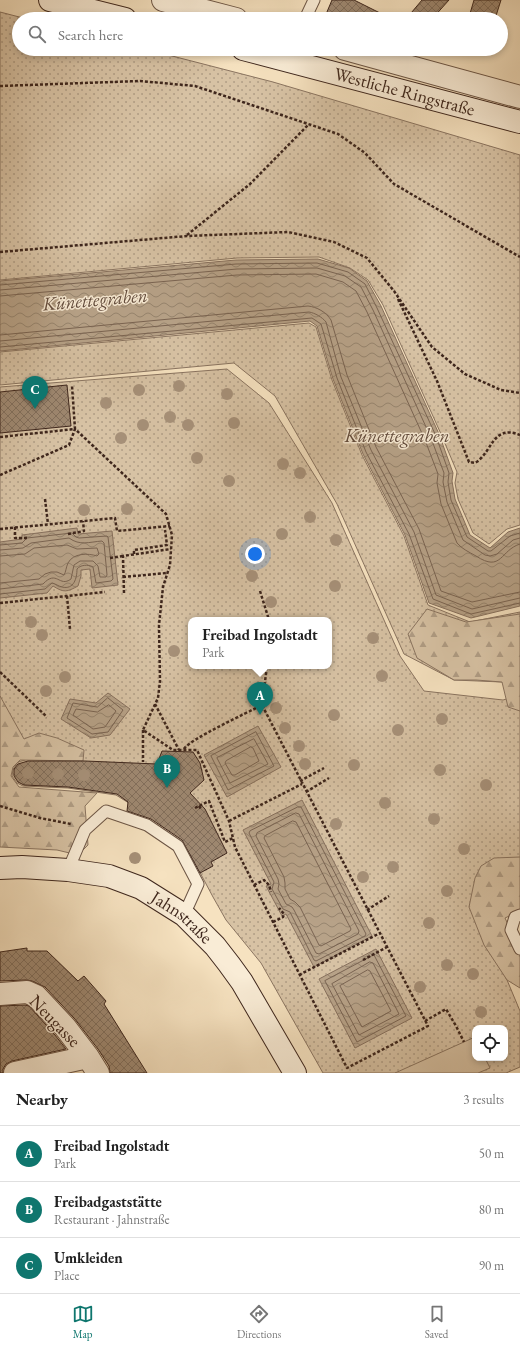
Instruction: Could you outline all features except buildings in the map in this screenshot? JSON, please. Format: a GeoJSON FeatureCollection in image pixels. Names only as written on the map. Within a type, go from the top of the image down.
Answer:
{"type":"FeatureCollection","features":[{"type":"Feature","properties":{"kind":"street"},"geometry":{"type":"LineString","coordinates":[[50,0],[98,12]]}},
{"type":"Feature","properties":{"kind":"street"},"geometry":{"type":"LineString","coordinates":[[163,0],[225,11]]}},
{"type":"Feature","properties":{"kind":"street","name":"Westliche Ringstraße"},"geometry":{"type":"LineString","coordinates":[[269,56],[520,122]]}},
{"type":"Feature","properties":{"kind":"street","name":"Westliche Ringstraße"},"geometry":{"type":"LineString","coordinates":[[371,56],[520,97]]}},
{"type":"Feature","properties":{"kind":"street","name":"Jahnstraße"},"geometry":{"type":"LineString","coordinates":[[0,868],[22,866],[68,870],[109,876],[141,888],[184,916],[215,946],[242,982],[295,1073]]}},
{"type":"Feature","properties":{"kind":"street","name":"Neugasse"},"geometry":{"type":"LineString","coordinates":[[0,994],[27,992],[36,996],[65,1027],[93,1065]]}},
{"type":"Feature","properties":{"kind":"street"},"geometry":{"type":"LineString","coordinates":[[15,1073],[93,1065]]}},
{"type":"Feature","properties":{"kind":"lane"},"geometry":{"type":"LineString","coordinates":[[308,12],[314,0]]}},
{"type":"Feature","properties":{"kind":"lane"},"geometry":{"type":"LineString","coordinates":[[68,870],[85,830],[106,810],[147,825],[178,846],[198,884],[184,916]]}},
{"type":"Feature","properties":{"kind":"lane"},"geometry":{"type":"LineString","coordinates":[[520,915],[515,917],[511,930],[520,949]]}},
{"type":"Feature","properties":{"kind":"path"},"geometry":{"type":"LineString","coordinates":[[0,86],[140,81],[195,86],[338,134],[365,153],[394,184],[520,257]]}},
{"type":"Feature","properties":{"kind":"path"},"geometry":{"type":"LineString","coordinates":[[186,236],[250,184],[308,125]]}},
{"type":"Feature","properties":{"kind":"path"},"geometry":{"type":"LineString","coordinates":[[0,252],[186,236],[288,232],[334,242],[367,258],[394,291],[432,347],[465,374],[501,390],[520,393]]}},
{"type":"Feature","properties":{"kind":"path"},"geometry":{"type":"LineString","coordinates":[[394,291],[437,381],[469,462],[475,463],[481,459],[493,441],[500,434],[513,432],[520,435]]}},
{"type":"Feature","properties":{"kind":"path"},"geometry":{"type":"LineString","coordinates":[[0,475],[69,445],[75,429],[72,386]]}},
{"type":"Feature","properties":{"kind":"path"},"geometry":{"type":"LineString","coordinates":[[0,438],[75,429],[166,514],[172,535],[170,565],[163,587],[159,625],[160,680],[158,698],[143,730],[143,762]]}},
{"type":"Feature","properties":{"kind":"path"},"geometry":{"type":"LineString","coordinates":[[45,499],[48,524]]}},
{"type":"Feature","properties":{"kind":"path"},"geometry":{"type":"LineString","coordinates":[[0,529],[115,518],[117,531],[170,526]]}},
{"type":"Feature","properties":{"kind":"path"},"geometry":{"type":"LineString","coordinates":[[68,534],[84,531],[83,521]]}},
{"type":"Feature","properties":{"kind":"path"},"geometry":{"type":"LineString","coordinates":[[15,527],[16,538],[29,538]]}},
{"type":"Feature","properties":{"kind":"path"},"geometry":{"type":"LineString","coordinates":[[134,554],[134,550],[167,545],[165,542],[165,531]]}},
{"type":"Feature","properties":{"kind":"path"},"geometry":{"type":"LineString","coordinates":[[110,558],[171,549]]}},
{"type":"Feature","properties":{"kind":"path"},"geometry":{"type":"LineString","coordinates":[[123,556],[124,593]]}},
{"type":"Feature","properties":{"kind":"path"},"geometry":{"type":"LineString","coordinates":[[123,577],[167,573]]}},
{"type":"Feature","properties":{"kind":"path"},"geometry":{"type":"LineString","coordinates":[[260,591],[268,617]]}},
{"type":"Feature","properties":{"kind":"path"},"geometry":{"type":"LineString","coordinates":[[0,603],[105,592]]}},
{"type":"Feature","properties":{"kind":"path"},"geometry":{"type":"LineString","coordinates":[[67,596],[70,629]]}},
{"type":"Feature","properties":{"kind":"path"},"geometry":{"type":"LineString","coordinates":[[143,730],[173,750],[197,750],[229,821],[235,847],[347,1068],[428,1026],[262,705],[267,669]]}},
{"type":"Feature","properties":{"kind":"path"},"geometry":{"type":"LineString","coordinates":[[0,672],[47,717]]}},
{"type":"Feature","properties":{"kind":"path"},"geometry":{"type":"LineString","coordinates":[[155,704],[179,750]]}},
{"type":"Feature","properties":{"kind":"path"},"geometry":{"type":"LineString","coordinates":[[184,750],[186,746],[201,737],[262,705]]}},
{"type":"Feature","properties":{"kind":"path"},"geometry":{"type":"LineString","coordinates":[[300,781],[324,768]]}},
{"type":"Feature","properties":{"kind":"path"},"geometry":{"type":"LineString","coordinates":[[306,792],[329,778]]}},
{"type":"Feature","properties":{"kind":"path"},"geometry":{"type":"LineString","coordinates":[[229,821],[302,784]]}},
{"type":"Feature","properties":{"kind":"path"},"geometry":{"type":"LineString","coordinates":[[195,808],[208,801],[225,842],[233,838]]}},
{"type":"Feature","properties":{"kind":"path"},"geometry":{"type":"LineString","coordinates":[[0,806],[40,818],[76,825]]}},
{"type":"Feature","properties":{"kind":"path"},"geometry":{"type":"LineString","coordinates":[[254,886],[264,880],[269,885],[271,892]]}},
{"type":"Feature","properties":{"kind":"path"},"geometry":{"type":"LineString","coordinates":[[367,910],[389,896]]}},
{"type":"Feature","properties":{"kind":"path"},"geometry":{"type":"LineString","coordinates":[[273,922],[283,917],[284,914],[279,908]]}},
{"type":"Feature","properties":{"kind":"path"},"geometry":{"type":"LineString","coordinates":[[299,975],[380,933]]}},
{"type":"Feature","properties":{"kind":"path"},"geometry":{"type":"LineString","coordinates":[[363,960],[387,947]]}},
{"type":"Feature","properties":{"kind":"path"},"geometry":{"type":"LineString","coordinates":[[425,1021],[446,1009],[464,1042]]}},
{"type":"Feature","properties":{"kind":"green space"},"geometry":{"type":"Polygon","coordinates":[[[0,12],[12,15],[12,56],[172,56],[273,82],[520,155],[520,525],[507,529],[489,544],[473,533],[458,499],[455,483],[457,472],[383,305],[368,280],[350,268],[319,257],[237,258],[0,280],[0,12]]]}},
{"type":"Feature","properties":{"kind":"green space"},"geometry":{"type":"Polygon","coordinates":[[[309,323],[316,327],[332,380],[362,455],[404,536],[428,605],[470,622],[520,612],[520,679],[502,682],[454,680],[404,654],[337,504],[275,396],[234,363],[0,385],[0,352],[309,323]]]}},
{"type":"Feature","properties":{"kind":"green space"},"geometry":{"type":"Polygon","coordinates":[[[227,369],[269,403],[332,503],[400,656],[424,691],[503,700],[520,695],[520,872],[479,913],[520,1011],[520,1067],[506,1073],[323,1073],[261,963],[226,920],[180,835],[116,795],[68,788],[23,786],[17,783],[12,776],[13,769],[18,762],[25,760],[22,754],[0,731],[0,387],[227,369]]]}},
{"type":"Feature","properties":{"kind":"green space"},"geometry":{"type":"Polygon","coordinates":[[[427,609],[466,622],[520,614],[520,711],[508,707],[502,682],[454,680],[417,658],[408,634],[427,609]]]}},
{"type":"Feature","properties":{"kind":"green space"},"geometry":{"type":"Polygon","coordinates":[[[0,696],[24,739],[39,733],[57,738],[84,750],[83,761],[20,760],[13,767],[11,776],[19,787],[97,793],[85,806],[88,845],[78,855],[57,850],[0,847],[0,696]]]}},
{"type":"Feature","properties":{"kind":"green space"},"geometry":{"type":"Polygon","coordinates":[[[520,857],[520,911],[505,918],[520,950],[520,988],[507,980],[484,945],[469,907],[475,878],[481,866],[494,858],[520,857]]]}},
{"type":"Feature","properties":{"kind":"green space"},"geometry":{"type":"Polygon","coordinates":[[[472,1038],[472,1061],[486,1061],[490,1068],[478,1073],[395,1073],[472,1038]]]}},
{"type":"Feature","properties":{"kind":"water","name":"Künettegraben"},"geometry":{"type":"Polygon","coordinates":[[[318,259],[349,268],[367,281],[381,306],[439,434],[453,473],[452,481],[455,499],[470,535],[490,548],[508,532],[520,528],[520,606],[471,618],[429,603],[405,535],[363,454],[333,379],[317,326],[310,321],[0,351],[0,281],[236,260],[318,259]]]}},
{"type":"Feature","properties":{"kind":"water"},"geometry":{"type":"Polygon","coordinates":[[[77,528],[78,534],[112,531],[118,585],[92,588],[90,569],[81,570],[78,586],[66,591],[60,590],[53,586],[47,593],[0,598],[0,542],[22,539],[22,535],[77,528]]]}},
{"type":"Feature","properties":{"kind":"water"},"geometry":{"type":"Polygon","coordinates":[[[108,693],[130,709],[110,735],[91,738],[61,719],[70,699],[96,703],[108,693]]]}},
{"type":"Feature","properties":{"kind":"water"},"geometry":{"type":"Polygon","coordinates":[[[258,726],[281,767],[227,797],[204,755],[258,726]]]}},
{"type":"Feature","properties":{"kind":"water"},"geometry":{"type":"Polygon","coordinates":[[[302,800],[372,936],[314,967],[286,914],[282,916],[266,886],[271,884],[243,830],[302,800]]]}},
{"type":"Feature","properties":{"kind":"water"},"geometry":{"type":"Polygon","coordinates":[[[376,949],[412,1018],[355,1048],[319,979],[376,949]]]}},
{"type":"Feature","properties":{"kind":"place","name":"Umkleiden"},"geometry":{"type":"Point","coordinates":[35,409]}},
{"type":"Feature","properties":{"kind":"place","name":"Freibad Ingolstadt"},"geometry":{"type":"Point","coordinates":[260,715]}},
{"type":"Feature","properties":{"kind":"place","name":"Freibadgaststätte"},"geometry":{"type":"Point","coordinates":[167,788]}}]}
